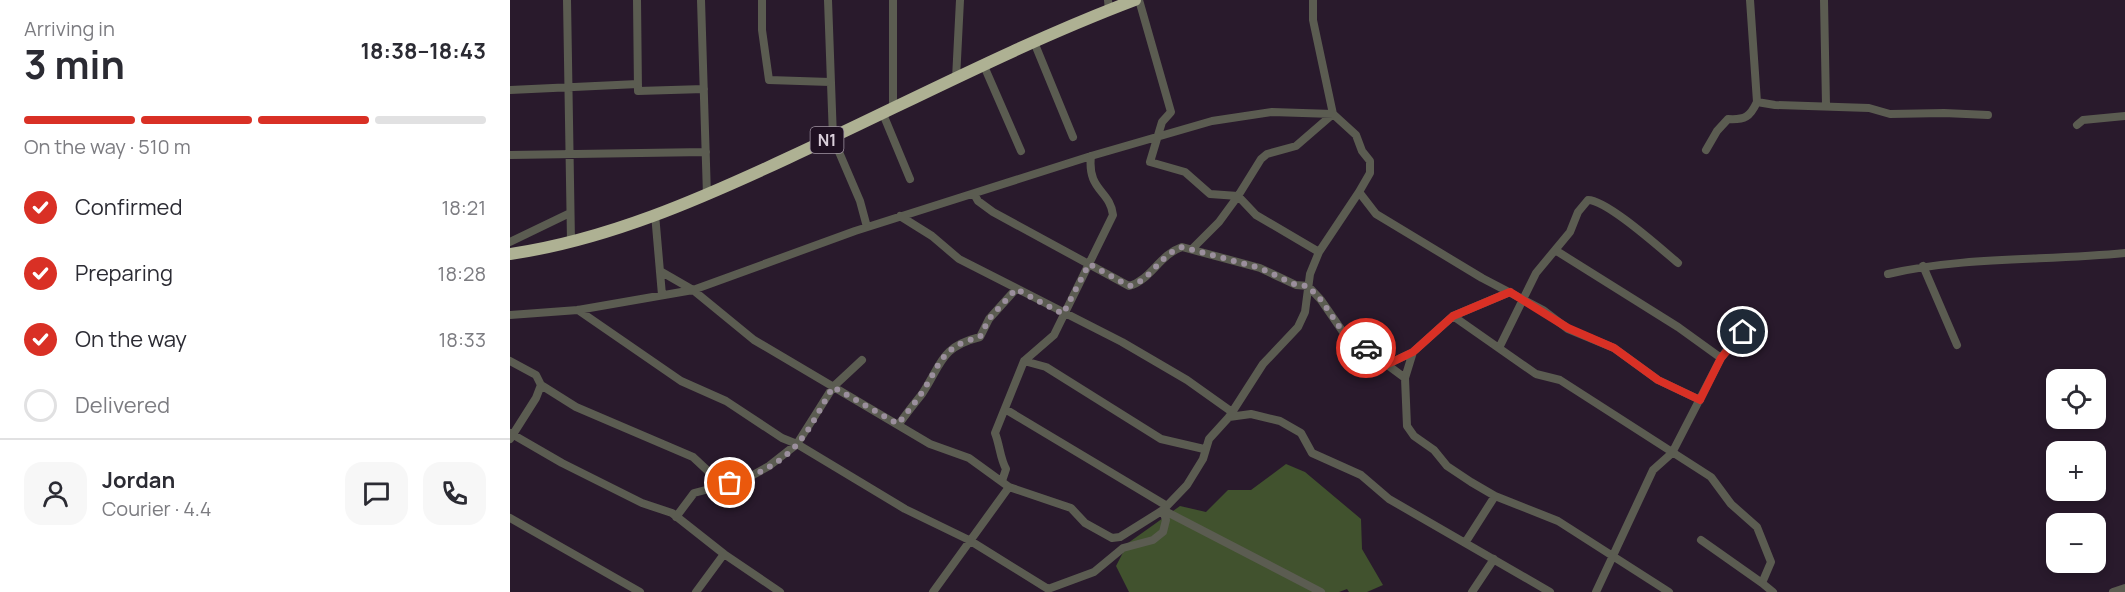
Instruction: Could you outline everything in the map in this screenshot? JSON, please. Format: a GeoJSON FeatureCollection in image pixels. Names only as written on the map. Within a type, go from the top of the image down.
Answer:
{"type":"FeatureCollection","features":[{"type":"Feature","properties":{"kind":"highway","name":"N1"},"geometry":{"type":"LineString","coordinates":[[510,254],[571,241],[707,196],[888,112],[1109,5],[1135,0]]}},
{"type":"Feature","properties":{"kind":"street"},"geometry":{"type":"LineString","coordinates":[[567,0],[571,241]]}},
{"type":"Feature","properties":{"kind":"street"},"geometry":{"type":"LineString","coordinates":[[637,0],[638,91],[704,89]]}},
{"type":"Feature","properties":{"kind":"street"},"geometry":{"type":"LineString","coordinates":[[701,0],[707,196]]}},
{"type":"Feature","properties":{"kind":"street"},"geometry":{"type":"LineString","coordinates":[[762,0],[762,30],[769,80],[830,82]]}},
{"type":"Feature","properties":{"kind":"street"},"geometry":{"type":"LineString","coordinates":[[828,0],[833,138],[860,201],[867,227]]}},
{"type":"Feature","properties":{"kind":"street"},"geometry":{"type":"LineString","coordinates":[[893,0],[888,112],[910,179]]}},
{"type":"Feature","properties":{"kind":"street"},"geometry":{"type":"LineString","coordinates":[[956,79],[960,0]]}},
{"type":"Feature","properties":{"kind":"street"},"geometry":{"type":"LineString","coordinates":[[1139,0],[1171,112],[1162,122],[1150,162],[1185,172],[1210,194],[1238,196],[1256,215],[1319,252]]}},
{"type":"Feature","properties":{"kind":"street"},"geometry":{"type":"LineString","coordinates":[[660,270],[693,290],[754,340],[930,444],[969,458],[1009,487],[1071,508],[1085,523],[1112,538],[1119,537],[1165,508],[1187,485],[1203,459],[1204,449],[1209,440],[1230,415],[1263,364],[1298,327],[1305,312],[1308,286],[1319,252],[1370,173],[1370,161],[1362,152],[1356,135],[1333,114],[1315,30],[1313,0]]}},
{"type":"Feature","properties":{"kind":"street"},"geometry":{"type":"LineString","coordinates":[[1706,150],[1717,131],[1728,119],[1743,120],[1750,116],[1757,102],[1750,0]]}},
{"type":"Feature","properties":{"kind":"street"},"geometry":{"type":"LineString","coordinates":[[1824,0],[1826,105]]}},
{"type":"Feature","properties":{"kind":"street"},"geometry":{"type":"LineString","coordinates":[[1034,42],[1073,137]]}},
{"type":"Feature","properties":{"kind":"street"},"geometry":{"type":"LineString","coordinates":[[984,66],[1021,151]]}},
{"type":"Feature","properties":{"kind":"street"},"geometry":{"type":"LineString","coordinates":[[510,90],[638,84]]}},
{"type":"Feature","properties":{"kind":"street"},"geometry":{"type":"LineString","coordinates":[[1757,102],[1775,105],[1869,108],[1890,114],[1944,112],[1988,115]]}},
{"type":"Feature","properties":{"kind":"street"},"geometry":{"type":"LineString","coordinates":[[510,315],[578,310],[693,290],[900,216],[1212,121],[1272,112],[1333,114]]}},
{"type":"Feature","properties":{"kind":"street"},"geometry":{"type":"LineString","coordinates":[[1192,249],[1220,222],[1261,159],[1267,154],[1296,146],[1333,114]]}},
{"type":"Feature","properties":{"kind":"street"},"geometry":{"type":"LineString","coordinates":[[2077,125],[2082,120],[2125,116]]}},
{"type":"Feature","properties":{"kind":"street"},"geometry":{"type":"LineString","coordinates":[[510,155],[570,156],[706,152]]}},
{"type":"Feature","properties":{"kind":"street"},"geometry":{"type":"LineString","coordinates":[[1002,481],[1006,469],[1001,459],[1001,449],[995,433],[1024,361],[1054,335],[1113,215],[1112,206],[1093,183],[1089,170],[1091,156]]}},
{"type":"Feature","properties":{"kind":"street"},"geometry":{"type":"LineString","coordinates":[[1359,192],[1376,214],[1568,328],[1614,348],[1658,380],[1700,400]]}},
{"type":"Feature","properties":{"kind":"street"},"geometry":{"type":"LineString","coordinates":[[974,194],[978,201],[993,213],[1129,286],[1141,283],[1162,258],[1182,247],[1260,268],[1296,285],[1308,286],[1321,300],[1343,332],[1405,378]]}},
{"type":"Feature","properties":{"kind":"street"},"geometry":{"type":"LineString","coordinates":[[1499,348],[1536,273],[1570,232],[1578,212],[1588,200],[1594,200],[1614,212],[1678,262]]}},
{"type":"Feature","properties":{"kind":"street"},"geometry":{"type":"LineString","coordinates":[[510,242],[570,213]]}},
{"type":"Feature","properties":{"kind":"street"},"geometry":{"type":"LineString","coordinates":[[655,214],[662,295]]}},
{"type":"Feature","properties":{"kind":"street"},"geometry":{"type":"LineString","coordinates":[[900,216],[932,236],[959,259],[1063,314],[1122,342],[1187,380],[1230,415],[1251,414],[1280,421],[1301,433],[1312,453],[1361,475],[1389,499],[1550,592]]}},
{"type":"Feature","properties":{"kind":"street"},"geometry":{"type":"LineString","coordinates":[[1555,250],[1669,321],[1721,358]]}},
{"type":"Feature","properties":{"kind":"street"},"geometry":{"type":"LineString","coordinates":[[1888,274],[1923,266],[2071,258],[2125,252]]}},
{"type":"Feature","properties":{"kind":"street"},"geometry":{"type":"LineString","coordinates":[[1923,266],[1957,345]]}},
{"type":"Feature","properties":{"kind":"street"},"geometry":{"type":"LineString","coordinates":[[898,424],[921,394],[940,359],[951,348],[980,337],[989,319],[1016,289]]}},
{"type":"Feature","properties":{"kind":"street"},"geometry":{"type":"LineString","coordinates":[[1388,364],[1413,352],[1453,316],[1510,292]]}},
{"type":"Feature","properties":{"kind":"street"},"geometry":{"type":"LineString","coordinates":[[578,310],[681,381],[726,401],[782,438],[797,444],[905,509],[969,540],[1048,589],[1094,573],[1123,548],[1153,540],[1163,532],[1166,520],[1165,508]]}},
{"type":"Feature","properties":{"kind":"street"},"geometry":{"type":"LineString","coordinates":[[1453,316],[1536,374],[1560,380],[1711,477],[1731,504],[1757,526],[1771,562],[1762,583]]}},
{"type":"Feature","properties":{"kind":"street"},"geometry":{"type":"LineString","coordinates":[[1596,592],[1614,558],[1653,470],[1672,453],[1721,358],[1739,334],[1760,325]]}},
{"type":"Feature","properties":{"kind":"street"},"geometry":{"type":"LineString","coordinates":[[1413,352],[1405,378],[1407,426],[1414,436],[1434,450],[1447,466],[1495,495],[1558,521],[1669,592]]}},
{"type":"Feature","properties":{"kind":"street"},"geometry":{"type":"LineString","coordinates":[[676,517],[694,493],[744,480],[797,444],[833,387],[862,360]]}},
{"type":"Feature","properties":{"kind":"street"},"geometry":{"type":"LineString","coordinates":[[510,361],[536,375],[541,385],[576,407],[693,457],[708,471],[716,486]]}},
{"type":"Feature","properties":{"kind":"street"},"geometry":{"type":"LineString","coordinates":[[1024,361],[1046,367],[1161,439],[1204,449]]}},
{"type":"Feature","properties":{"kind":"street"},"geometry":{"type":"LineString","coordinates":[[541,385],[536,398],[511,435],[562,463],[676,517],[724,554],[780,592]]}},
{"type":"Feature","properties":{"kind":"street"},"geometry":{"type":"LineString","coordinates":[[1005,410],[1165,508],[1321,592]]}},
{"type":"Feature","properties":{"kind":"street"},"geometry":{"type":"LineString","coordinates":[[933,592],[1009,487]]}},
{"type":"Feature","properties":{"kind":"street"},"geometry":{"type":"LineString","coordinates":[[1465,543],[1495,495]]}},
{"type":"Feature","properties":{"kind":"street"},"geometry":{"type":"LineString","coordinates":[[510,518],[640,592]]}},
{"type":"Feature","properties":{"kind":"street"},"geometry":{"type":"LineString","coordinates":[[1701,540],[1773,592]]}},
{"type":"Feature","properties":{"kind":"street"},"geometry":{"type":"LineString","coordinates":[[696,592],[724,554]]}},
{"type":"Feature","properties":{"kind":"street"},"geometry":{"type":"LineString","coordinates":[[1472,592],[1494,559]]}},
{"type":"Feature","properties":{"kind":"street"},"geometry":{"type":"LineString","coordinates":[[2114,592],[2125,588]]}},
{"type":"Feature","properties":{"kind":"green space"},"geometry":{"type":"Polygon","coordinates":[[[1286,464],[1305,472],[1361,519],[1362,549],[1383,585],[1367,592],[1349,592],[1347,589],[1339,592],[1129,592],[1116,566],[1128,543],[1180,506],[1206,512],[1228,490],[1251,490],[1286,464]]]}},
{"type":"Feature","properties":{"kind":"way so far"},"geometry":{"type":"LineString","coordinates":[[730,483],[744,480],[757,473],[797,444],[833,387],[898,424],[921,394],[940,359],[951,348],[967,340],[980,337],[989,319],[1016,289],[1063,314],[1089,264],[1129,286],[1141,283],[1162,258],[1182,247],[1260,268],[1296,285],[1308,286],[1321,300],[1343,332],[1366,348]]}},
{"type":"Feature","properties":{"kind":"route"},"geometry":{"type":"LineString","coordinates":[[1366,348],[1388,364],[1413,352],[1453,316],[1482,306],[1510,292],[1543,310],[1568,328],[1614,348],[1658,380],[1700,400],[1721,358],[1731,343],[1743,332]]}}]}
